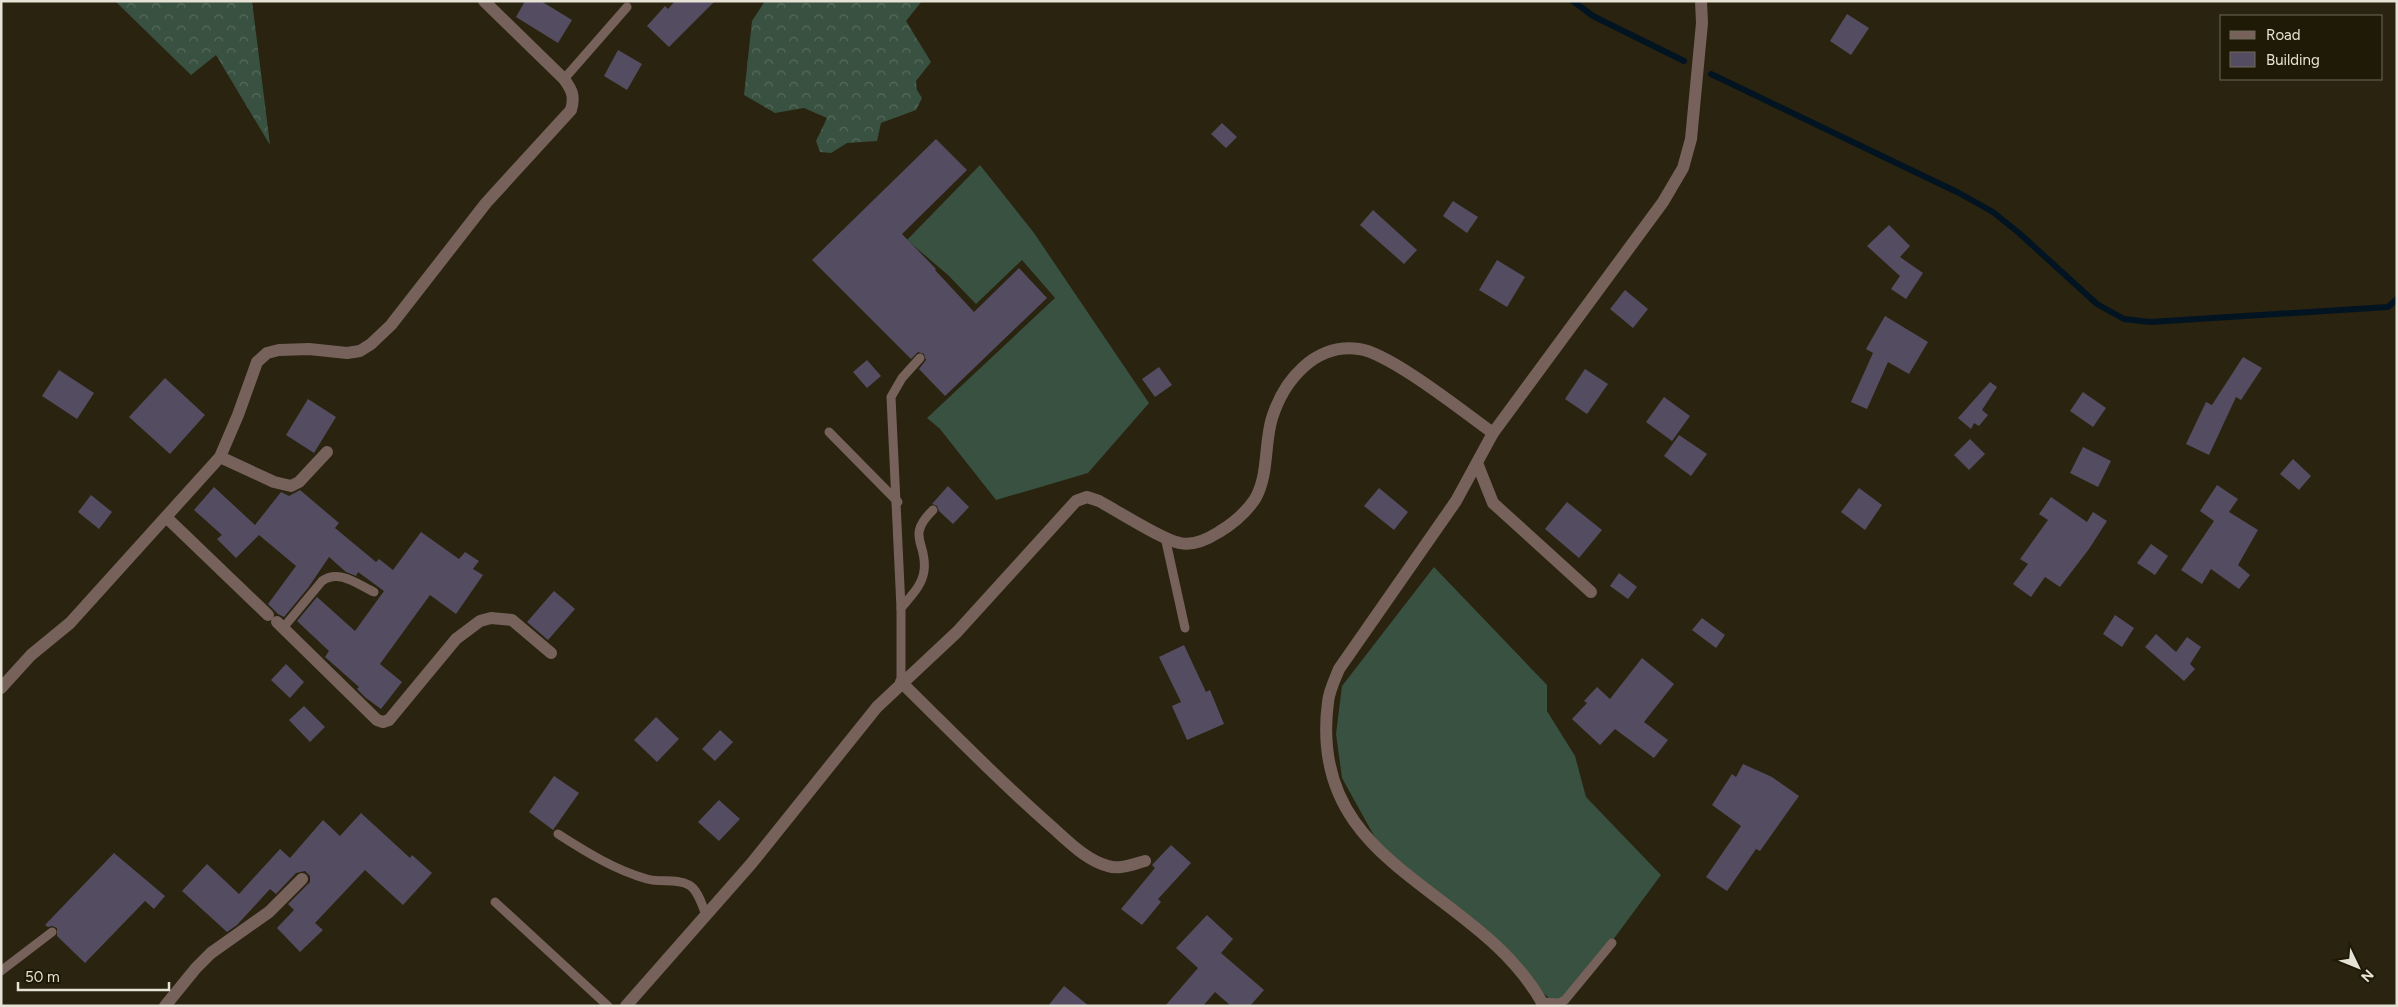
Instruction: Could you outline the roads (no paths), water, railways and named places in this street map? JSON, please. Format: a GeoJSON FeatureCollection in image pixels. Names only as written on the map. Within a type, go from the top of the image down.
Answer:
{"type":"FeatureCollection","features":[{"type":"Feature","properties":{"kind":"street"},"geometry":{"type":"LineString","coordinates":[[1,688],[31,655],[70,623],[220,457],[257,362],[267,353],[279,350],[301,349],[347,353],[360,351],[391,325],[486,203],[572,110],[573,91],[564,79],[484,1]]}},
{"type":"Feature","properties":{"kind":"street"},"geometry":{"type":"LineString","coordinates":[[1543,1004],[1502,951],[1478,929],[1372,844],[1358,828],[1341,802],[1331,774],[1328,756],[1328,701],[1339,669],[1456,501],[1494,433],[1664,202],[1683,168],[1691,139],[1702,23],[1701,1]]}},
{"type":"Feature","properties":{"kind":"street"},"geometry":{"type":"LineString","coordinates":[[626,1006],[751,864],[877,707],[901,682],[934,655],[957,632],[1076,501],[1087,497],[1100,501],[1180,544],[1207,540],[1239,520],[1256,498],[1263,472],[1272,418],[1295,374],[1317,356],[1336,349],[1360,349],[1384,358],[1494,433]]}},
{"type":"Feature","properties":{"kind":"street"},"geometry":{"type":"LineString","coordinates":[[220,457],[274,482],[290,486],[299,482],[327,452]]}},
{"type":"Feature","properties":{"kind":"street"},"geometry":{"type":"LineString","coordinates":[[1477,463],[1494,503],[1590,592]]}},
{"type":"Feature","properties":{"kind":"street"},"geometry":{"type":"LineString","coordinates":[[166,517],[377,720],[383,722],[389,720],[456,639],[480,622],[491,618],[512,620],[550,653]]}},
{"type":"Feature","properties":{"kind":"street"},"geometry":{"type":"LineString","coordinates":[[901,682],[1023,802],[1078,850],[1109,867],[1120,867],[1145,861]]}},
{"type":"Feature","properties":{"kind":"street"},"geometry":{"type":"LineString","coordinates":[[165,1006],[211,953],[269,912],[302,879]]}},
{"type":"Feature","properties":{"kind":"lane"},"geometry":{"type":"LineString","coordinates":[[564,79],[627,7]]}},
{"type":"Feature","properties":{"kind":"lane"},"geometry":{"type":"LineString","coordinates":[[901,682],[902,608],[898,502],[890,397],[902,378],[920,358]]}},
{"type":"Feature","properties":{"kind":"lane"},"geometry":{"type":"LineString","coordinates":[[829,432],[898,502]]}},
{"type":"Feature","properties":{"kind":"lane"},"geometry":{"type":"LineString","coordinates":[[902,608],[923,578],[924,562],[918,533],[923,520],[933,510]]}},
{"type":"Feature","properties":{"kind":"lane"},"geometry":{"type":"LineString","coordinates":[[1165,537],[1186,628]]}},
{"type":"Feature","properties":{"kind":"lane"},"geometry":{"type":"LineString","coordinates":[[276,622],[328,576],[341,576],[374,592]]}},
{"type":"Feature","properties":{"kind":"lane"},"geometry":{"type":"LineString","coordinates":[[558,834],[594,858],[648,880],[688,885],[696,892],[706,915]]}},
{"type":"Feature","properties":{"kind":"lane"},"geometry":{"type":"LineString","coordinates":[[495,902],[608,1006]]}},
{"type":"Feature","properties":{"kind":"lane"},"geometry":{"type":"LineString","coordinates":[[1,971],[52,932]]}},
{"type":"Feature","properties":{"kind":"lane"},"geometry":{"type":"LineString","coordinates":[[1543,1004],[1559,1003],[1565,1000],[1612,943]]}},
{"type":"Feature","properties":{"kind":"waterway"},"geometry":{"type":"LineString","coordinates":[[1573,1],[1593,16],[1684,61]]}},
{"type":"Feature","properties":{"kind":"waterway"},"geometry":{"type":"LineString","coordinates":[[1711,74],[1959,193],[1993,212],[2097,304],[2124,319],[2150,322],[2388,307],[2397,299]]}}]}
